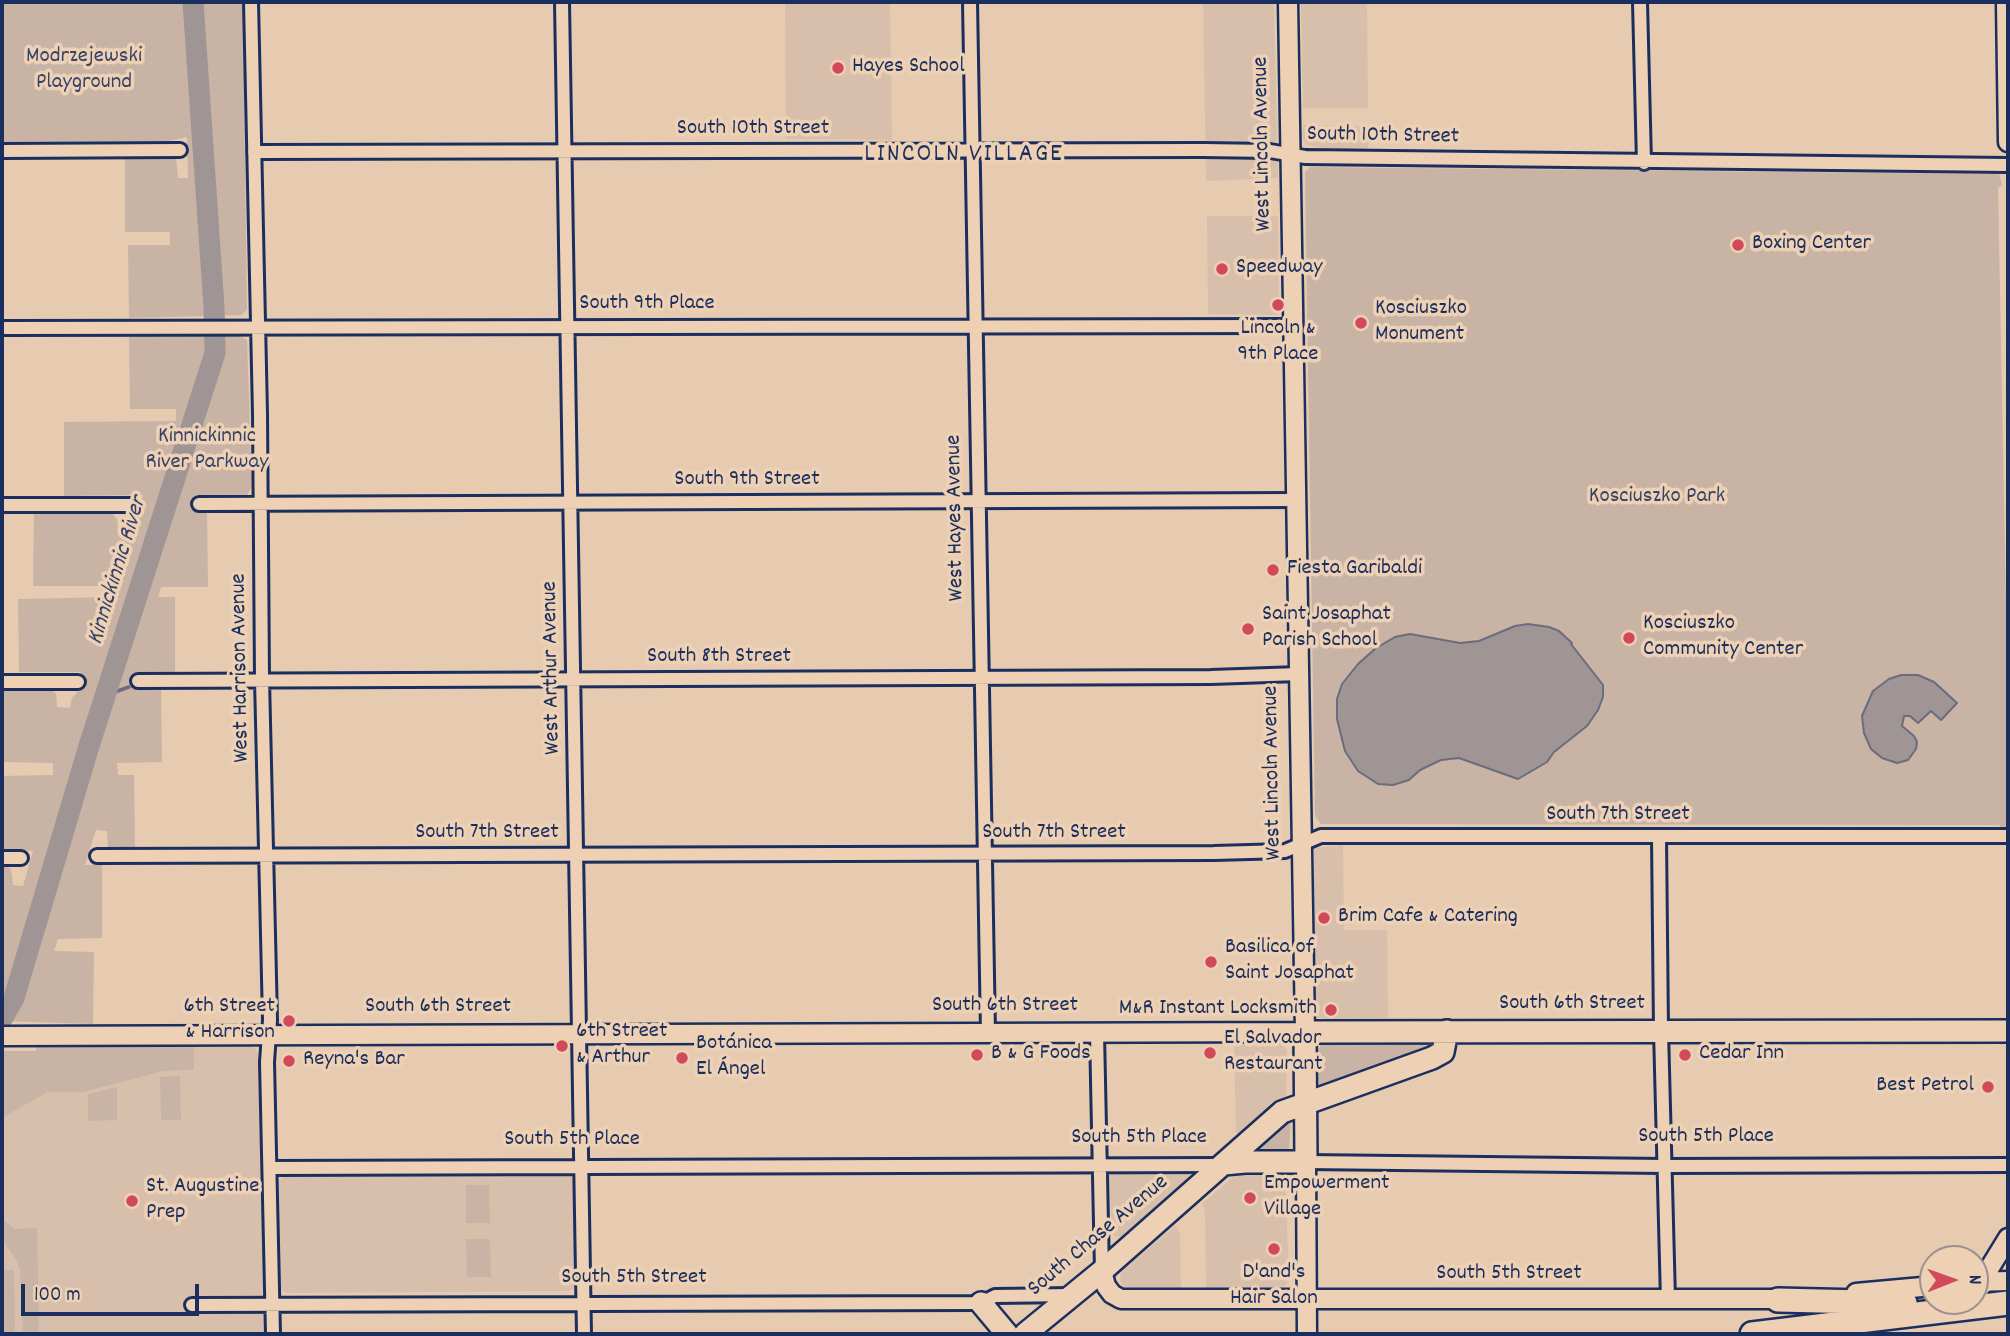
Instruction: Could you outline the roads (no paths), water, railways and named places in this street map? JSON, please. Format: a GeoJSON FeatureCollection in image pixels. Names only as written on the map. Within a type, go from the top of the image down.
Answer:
{"type":"FeatureCollection","features":[{"type":"Feature","properties":{"kind":"highway"},"geometry":{"type":"LineString","coordinates":[[1989,1299],[2008,1303]]}},
{"type":"Feature","properties":{"kind":"highway"},"geometry":{"type":"LineString","coordinates":[[1778,1300],[1919,1303]]}},
{"type":"Feature","properties":{"kind":"highway"},"geometry":{"type":"LineString","coordinates":[[1752,1334],[1919,1304]]}},
{"type":"Feature","properties":{"kind":"main road","name":"South Chase Avenue"},"geometry":{"type":"LineString","coordinates":[[1025,1334],[1102,1271],[1282,1112],[1432,1058],[1443,1052],[1447,1031]]}},
{"type":"Feature","properties":{"kind":"main road","name":"South 6th Street"},"geometry":{"type":"LineString","coordinates":[[1305,1032],[2008,1031]]}},
{"type":"Feature","properties":{"kind":"main road","name":"West Lincoln Avenue"},"geometry":{"type":"LineString","coordinates":[[1305,1032],[1306,1162]]}},
{"type":"Feature","properties":{"kind":"main road","name":"South 5th Place"},"geometry":{"type":"LineString","coordinates":[[1224,1164],[1306,1162]]}},
{"type":"Feature","properties":{"kind":"main road"},"geometry":{"type":"LineString","coordinates":[[981,1303],[1007,1334]]}},
{"type":"Feature","properties":{"kind":"street","name":"West Harrison Avenue"},"geometry":{"type":"LineString","coordinates":[[251,2],[273,1334]]}},
{"type":"Feature","properties":{"kind":"street","name":"West Arthur Avenue"},"geometry":{"type":"LineString","coordinates":[[562,2],[584,1334]]}},
{"type":"Feature","properties":{"kind":"street","name":"West Hayes Avenue"},"geometry":{"type":"LineString","coordinates":[[970,2],[988,1033]]}},
{"type":"Feature","properties":{"kind":"street","name":"West Lincoln Avenue"},"geometry":{"type":"LineString","coordinates":[[1288,2],[1305,1032]]}},
{"type":"Feature","properties":{"kind":"street"},"geometry":{"type":"LineString","coordinates":[[1640,2],[1644,163]]}},
{"type":"Feature","properties":{"kind":"street"},"geometry":{"type":"LineString","coordinates":[[2006,2],[2008,142]]}},
{"type":"Feature","properties":{"kind":"street"},"geometry":{"type":"LineString","coordinates":[[2,152],[180,150]]}},
{"type":"Feature","properties":{"kind":"street","name":"South 10th Street"},"geometry":{"type":"LineString","coordinates":[[254,152],[1230,150],[1270,151],[1304,158],[2008,166]]}},
{"type":"Feature","properties":{"kind":"street","name":"South 9th Place"},"geometry":{"type":"LineString","coordinates":[[2,328],[1293,326]]}},
{"type":"Feature","properties":{"kind":"street","name":"South 9th Street"},"geometry":{"type":"LineString","coordinates":[[199,504],[1296,500]]}},
{"type":"Feature","properties":{"kind":"street"},"geometry":{"type":"LineString","coordinates":[[2,505],[130,505]]}},
{"type":"Feature","properties":{"kind":"street","name":"South 8th Street"},"geometry":{"type":"LineString","coordinates":[[138,681],[1211,677],[1299,674]]}},
{"type":"Feature","properties":{"kind":"street"},"geometry":{"type":"LineString","coordinates":[[2,682],[78,682]]}},
{"type":"Feature","properties":{"kind":"street","name":"South 7th Street"},"geometry":{"type":"LineString","coordinates":[[97,856],[1214,853],[1285,851],[1321,836],[2008,836]]}},
{"type":"Feature","properties":{"kind":"street"},"geometry":{"type":"LineString","coordinates":[[1658,837],[1668,1300]]}},
{"type":"Feature","properties":{"kind":"street"},"geometry":{"type":"LineString","coordinates":[[2,858],[22,858]]}},
{"type":"Feature","properties":{"kind":"street","name":"South 6th Street"},"geometry":{"type":"LineString","coordinates":[[2,1036],[1305,1032]]}},
{"type":"Feature","properties":{"kind":"street"},"geometry":{"type":"LineString","coordinates":[[1097,1033],[1102,1271]]}},
{"type":"Feature","properties":{"kind":"street","name":"West Lincoln Avenue"},"geometry":{"type":"LineString","coordinates":[[1306,1162],[1307,1334]]}},
{"type":"Feature","properties":{"kind":"street","name":"South 5th Place"},"geometry":{"type":"LineString","coordinates":[[1306,1162],[1664,1166],[2008,1165]]}},
{"type":"Feature","properties":{"kind":"street","name":"South 5th Place"},"geometry":{"type":"LineString","coordinates":[[270,1168],[1224,1164]]}},
{"type":"Feature","properties":{"kind":"street"},"geometry":{"type":"LineString","coordinates":[[1989,1266],[2008,1238]]}},
{"type":"Feature","properties":{"kind":"street","name":"South 5th Street"},"geometry":{"type":"LineString","coordinates":[[1102,1271],[1105,1286],[1121,1299],[1778,1300],[1919,1287]]}},
{"type":"Feature","properties":{"kind":"street"},"geometry":{"type":"LineString","coordinates":[[1989,1288],[2008,1281]]}},
{"type":"Feature","properties":{"kind":"street","name":"South 5th Street"},"geometry":{"type":"LineString","coordinates":[[192,1305],[981,1303],[995,1296],[1073,1295]]}},
{"type":"Feature","properties":{"kind":"waterway","name":"Kinnickinnic River"},"geometry":{"type":"LineString","coordinates":[[2,1019],[14,998],[89,746],[215,353],[193,2]]}},
{"type":"Feature","properties":{"kind":"waterway"},"geometry":{"type":"LineString","coordinates":[[106,695],[129,687]]}},
{"type":"Feature","properties":{"kind":"place","name":"Hayes School"},"geometry":{"type":"Point","coordinates":[838,68]}},
{"type":"Feature","properties":{"kind":"place","name":"Boxing Center"},"geometry":{"type":"Point","coordinates":[1738,245]}},
{"type":"Feature","properties":{"kind":"place","name":"Speedway"},"geometry":{"type":"Point","coordinates":[1222,269]}},
{"type":"Feature","properties":{"kind":"place","name":"Lincoln & 9th Place"},"geometry":{"type":"Point","coordinates":[1278,305]}},
{"type":"Feature","properties":{"kind":"place","name":"Kosciuszko Monument"},"geometry":{"type":"Point","coordinates":[1361,323]}},
{"type":"Feature","properties":{"kind":"place","name":"Fiesta Garibaldi"},"geometry":{"type":"Point","coordinates":[1273,570]}},
{"type":"Feature","properties":{"kind":"place","name":"Saint Josaphat Parish School"},"geometry":{"type":"Point","coordinates":[1248,629]}},
{"type":"Feature","properties":{"kind":"place","name":"Kosciuszko Community Center"},"geometry":{"type":"Point","coordinates":[1629,638]}},
{"type":"Feature","properties":{"kind":"place","name":"Brim Cafe & Catering"},"geometry":{"type":"Point","coordinates":[1324,918]}},
{"type":"Feature","properties":{"kind":"place","name":"Basilica of Saint Josaphat"},"geometry":{"type":"Point","coordinates":[1211,962]}},
{"type":"Feature","properties":{"kind":"place","name":"M&R Instant Locksmith"},"geometry":{"type":"Point","coordinates":[1331,1010]}},
{"type":"Feature","properties":{"kind":"place","name":"6th Street & Harrison"},"geometry":{"type":"Point","coordinates":[289,1021]}},
{"type":"Feature","properties":{"kind":"place","name":"6th Street & Arthur"},"geometry":{"type":"Point","coordinates":[562,1046]}},
{"type":"Feature","properties":{"kind":"place","name":"El Salvador Restaurant"},"geometry":{"type":"Point","coordinates":[1210,1053]}},
{"type":"Feature","properties":{"kind":"place","name":"B & G Foods"},"geometry":{"type":"Point","coordinates":[977,1055]}},
{"type":"Feature","properties":{"kind":"place","name":"Cedar Inn"},"geometry":{"type":"Point","coordinates":[1685,1055]}},
{"type":"Feature","properties":{"kind":"place","name":"Botánica El Ángel"},"geometry":{"type":"Point","coordinates":[682,1058]}},
{"type":"Feature","properties":{"kind":"place","name":"Reyna's Bar"},"geometry":{"type":"Point","coordinates":[289,1061]}},
{"type":"Feature","properties":{"kind":"place","name":"Best Petrol"},"geometry":{"type":"Point","coordinates":[1988,1087]}},
{"type":"Feature","properties":{"kind":"place","name":"Empowerment Village"},"geometry":{"type":"Point","coordinates":[1250,1198]}},
{"type":"Feature","properties":{"kind":"place","name":"St. Augustine Prep"},"geometry":{"type":"Point","coordinates":[132,1201]}},
{"type":"Feature","properties":{"kind":"place","name":"D'and's Hair Salon"},"geometry":{"type":"Point","coordinates":[1274,1249]}},
{"type":"Feature","properties":{"kind":"district","name":"LINCOLN VILLAGE"},"geometry":{"type":"Point","coordinates":[964,156]}},
{"type":"Feature","properties":{"kind":"park label","name":"Modrzejewski Playground"},"geometry":{"type":"Point","coordinates":[84,71]}},
{"type":"Feature","properties":{"kind":"park label","name":"Kinnickinnic River Parkway"},"geometry":{"type":"Point","coordinates":[207,451]}},
{"type":"Feature","properties":{"kind":"park label","name":"Kosciuszko Park"},"geometry":{"type":"Point","coordinates":[1657,498]}}]}
